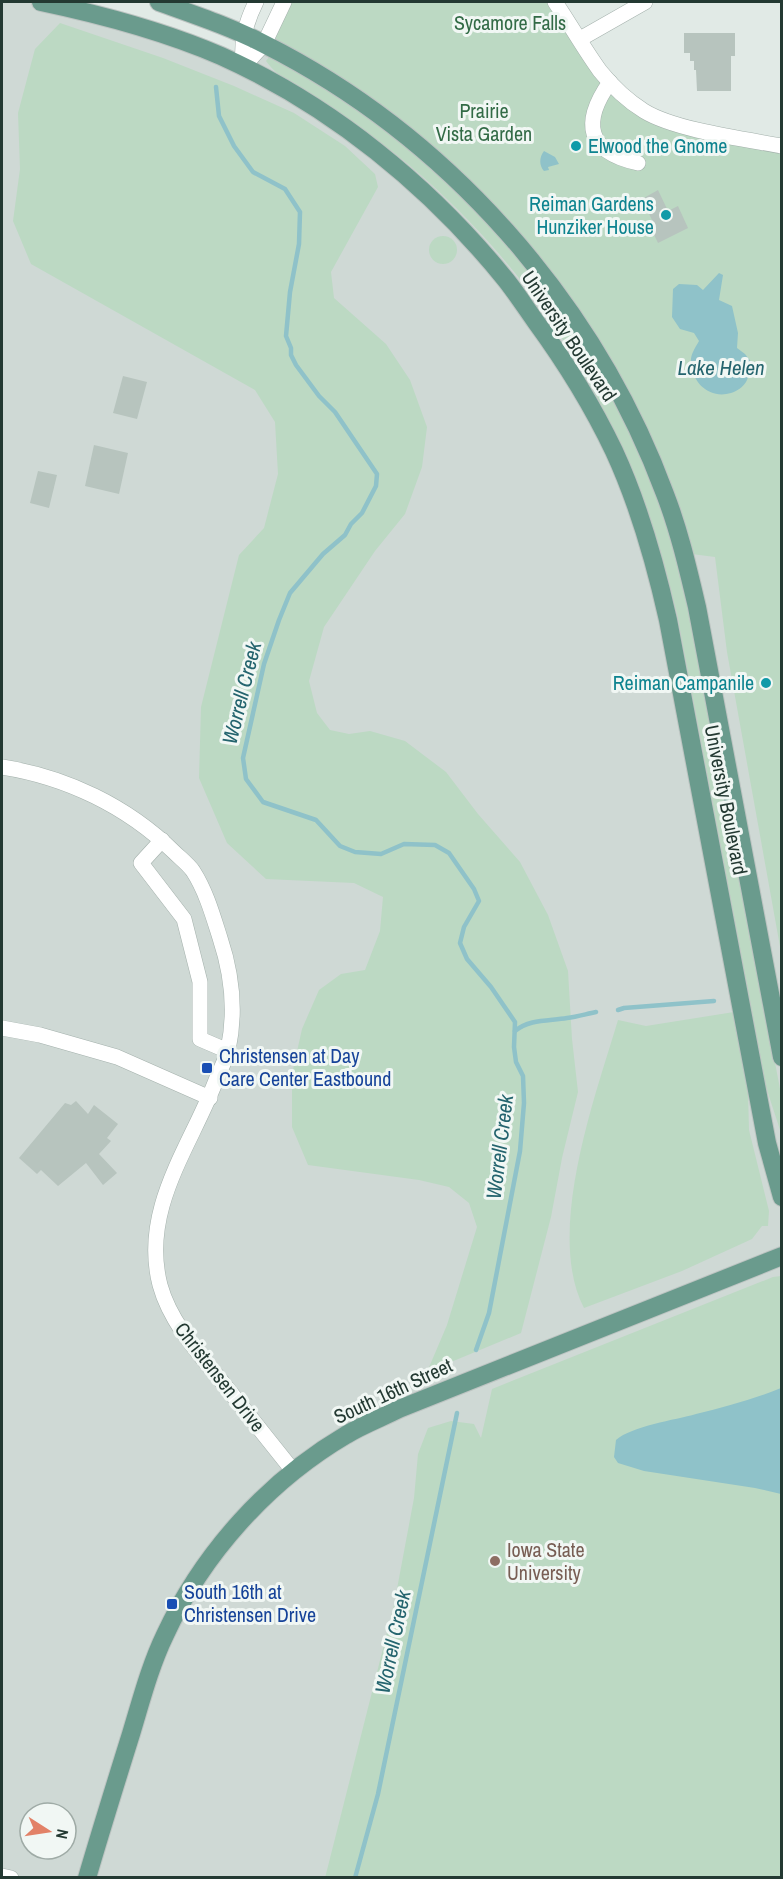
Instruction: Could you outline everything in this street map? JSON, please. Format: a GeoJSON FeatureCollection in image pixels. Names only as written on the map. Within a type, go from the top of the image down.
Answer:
{"type":"FeatureCollection","features":[{"type":"Feature","properties":{"kind":"main road","name":"University Boulevard"},"geometry":{"type":"LineString","coordinates":[[41,2],[101,15],[189,43],[243,67],[338,123],[426,193],[507,281],[559,354],[589,402],[636,504],[654,560],[668,620],[767,1143],[782,1197]]}},
{"type":"Feature","properties":{"kind":"main road","name":"University Boulevard"},"geometry":{"type":"LineString","coordinates":[[159,2],[264,44],[346,92],[393,126],[446,171],[489,213],[529,258],[581,331],[617,388],[665,494],[684,553],[699,618],[782,1057]]}},
{"type":"Feature","properties":{"kind":"main road","name":"South 16th Street"},"geometry":{"type":"LineString","coordinates":[[87,1878],[143,1694],[165,1635],[192,1584],[226,1538],[260,1502],[294,1472],[346,1435],[399,1409],[782,1256]]}},
{"type":"Feature","properties":{"kind":"street"},"geometry":{"type":"LineString","coordinates":[[243,67],[243,34],[256,2]]}},
{"type":"Feature","properties":{"kind":"street"},"geometry":{"type":"LineString","coordinates":[[243,67],[264,44],[284,2]]}},
{"type":"Feature","properties":{"kind":"street"},"geometry":{"type":"LineString","coordinates":[[555,2],[600,71],[645,112],[664,120],[782,146]]}},
{"type":"Feature","properties":{"kind":"street"},"geometry":{"type":"LineString","coordinates":[[580,39],[645,2]]}},
{"type":"Feature","properties":{"kind":"street"},"geometry":{"type":"LineString","coordinates":[[610,82],[597,101],[592,116],[594,132],[602,149],[618,158],[638,163]]}},
{"type":"Feature","properties":{"kind":"street","name":"Christensen Drive"},"geometry":{"type":"LineString","coordinates":[[2,767],[57,779],[135,819],[162,840],[192,870],[211,911],[231,981],[228,1051],[210,1098],[187,1142],[161,1205],[157,1223],[156,1253],[160,1284],[174,1317],[193,1346],[294,1472]]}},
{"type":"Feature","properties":{"kind":"street"},"geometry":{"type":"LineString","coordinates":[[162,840],[141,863],[184,919],[200,982],[200,1038],[228,1051]]}},
{"type":"Feature","properties":{"kind":"street"},"geometry":{"type":"LineString","coordinates":[[2,1028],[40,1035],[117,1057],[210,1098]]}},
{"type":"Feature","properties":{"kind":"street"},"geometry":{"type":"LineString","coordinates":[[2,1876],[11,1878]]}},
{"type":"Feature","properties":{"kind":"shaded area"},"geometry":{"type":"Polygon","coordinates":[[[2,2],[40,2],[243,67],[264,44],[600,71],[645,112],[781,146],[781,1877],[2,1878],[2,2]]]}},
{"type":"Feature","properties":{"kind":"green space"},"geometry":{"type":"Polygon","coordinates":[[[284,2],[555,2],[600,71],[645,112],[781,146],[781,952],[727,652],[715,557],[684,553],[593,349],[446,171],[265,44],[284,2]]]}},
{"type":"Feature","properties":{"kind":"green space"},"geometry":{"type":"Polygon","coordinates":[[[60,23],[163,58],[294,113],[345,146],[375,174],[378,187],[331,272],[334,298],[386,344],[410,380],[427,427],[422,467],[405,514],[375,551],[324,627],[309,681],[317,713],[330,730],[349,734],[370,731],[405,741],[446,772],[478,814],[520,862],[548,915],[568,971],[578,1092],[551,1217],[521,1333],[427,1372],[447,1325],[477,1227],[469,1203],[449,1187],[419,1180],[308,1165],[292,1127],[292,1074],[302,1029],[319,990],[341,974],[365,970],[380,931],[383,897],[354,883],[266,879],[227,843],[199,778],[201,707],[239,555],[264,528],[278,474],[275,422],[255,390],[31,264],[13,221],[20,169],[18,113],[35,49],[60,23]]]}},
{"type":"Feature","properties":{"kind":"green space"},"geometry":{"type":"Polygon","coordinates":[[[269,57],[336,95],[405,146],[507,243],[567,320],[617,406],[657,498],[685,591],[781,1094],[781,1133],[766,1087],[677,614],[659,548],[637,485],[611,425],[580,367],[545,313],[505,261],[460,211],[381,143],[280,76],[266,61],[269,57]]]}},
{"type":"Feature","properties":{"kind":"green space"},"geometry":{"type":"Polygon","coordinates":[[[443,236],[453,240],[457,250],[453,260],[443,264],[433,260],[429,250],[433,240],[443,236]]]}},
{"type":"Feature","properties":{"kind":"green space"},"geometry":{"type":"Polygon","coordinates":[[[734,1012],[748,1092],[749,1130],[769,1211],[768,1226],[762,1226],[752,1239],[682,1271],[584,1308],[573,1277],[570,1242],[572,1204],[587,1125],[618,1020],[646,1026],[734,1012]]]}},
{"type":"Feature","properties":{"kind":"green space","name":"Iowa State University"},"geometry":{"type":"Polygon","coordinates":[[[781,1276],[781,1877],[325,1878],[394,1605],[414,1498],[418,1454],[428,1428],[451,1421],[474,1424],[481,1438],[492,1389],[773,1277],[781,1276]]]}},
{"type":"Feature","properties":{"kind":"water"},"geometry":{"type":"Polygon","coordinates":[[[544,151],[555,157],[559,164],[548,167],[549,170],[544,171],[540,161],[544,151]]]}},
{"type":"Feature","properties":{"kind":"water","name":"Lake Helen"},"geometry":{"type":"Polygon","coordinates":[[[719,273],[723,275],[719,300],[732,306],[738,333],[737,348],[752,363],[743,386],[724,394],[710,392],[699,384],[692,371],[691,360],[699,341],[694,333],[680,329],[672,317],[673,289],[679,284],[697,285],[703,290],[719,273]]]}},
{"type":"Feature","properties":{"kind":"water"},"geometry":{"type":"Polygon","coordinates":[[[781,1388],[781,1494],[644,1471],[618,1463],[614,1457],[616,1440],[632,1431],[729,1406],[781,1388]]]}},
{"type":"Feature","properties":{"kind":"building"},"geometry":{"type":"Polygon","coordinates":[[[684,33],[735,33],[735,56],[731,56],[731,91],[697,91],[694,61],[690,61],[690,53],[684,53],[684,33]]]}},
{"type":"Feature","properties":{"kind":"building","name":"Reiman Gardens Hunziker House"},"geometry":{"type":"Polygon","coordinates":[[[658,190],[668,211],[678,206],[688,228],[658,243],[648,222],[652,220],[642,199],[658,190]]]}},
{"type":"Feature","properties":{"kind":"building"},"geometry":{"type":"Polygon","coordinates":[[[123,376],[147,382],[137,419],[113,413],[123,376]]]}},
{"type":"Feature","properties":{"kind":"building"},"geometry":{"type":"Polygon","coordinates":[[[94,445],[128,453],[119,494],[85,486],[94,445]]]}},
{"type":"Feature","properties":{"kind":"building"},"geometry":{"type":"Polygon","coordinates":[[[38,471],[57,475],[49,508],[30,503],[38,471]]]}},
{"type":"Feature","properties":{"kind":"building"},"geometry":{"type":"Polygon","coordinates":[[[76,1101],[88,1114],[94,1105],[118,1124],[107,1138],[111,1141],[99,1154],[117,1173],[103,1185],[86,1163],[58,1186],[41,1170],[37,1174],[19,1158],[65,1103],[71,1105],[76,1101]]]}},
{"type":"Feature","properties":{"kind":"waterway","name":"Worrell Creek"},"geometry":{"type":"LineString","coordinates":[[216,87],[219,116],[234,146],[253,172],[285,189],[300,212],[299,244],[290,292],[286,336],[291,355],[319,396],[335,412],[377,474],[376,486],[362,513],[351,524],[345,535],[323,554],[290,593],[264,664],[243,758],[246,779],[263,802],[316,820],[340,846],[355,852],[381,854],[404,844],[435,845],[449,853],[474,889],[479,901],[464,927],[460,943],[467,959],[491,987],[515,1022],[514,1047],[516,1062],[523,1076],[524,1103],[520,1151],[489,1313],[476,1350]]}},
{"type":"Feature","properties":{"kind":"waterway"},"geometry":{"type":"LineString","coordinates":[[618,1010],[714,1001]]}},
{"type":"Feature","properties":{"kind":"waterway"},"geometry":{"type":"LineString","coordinates":[[515,1031],[533,1022],[571,1018],[596,1012]]}},
{"type":"Feature","properties":{"kind":"waterway","name":"Worrell Creek"},"geometry":{"type":"LineString","coordinates":[[355,1878],[378,1794],[457,1413]]}},
{"type":"Feature","properties":{"kind":"place","name":"Elwood the Gnome"},"geometry":{"type":"Point","coordinates":[576,146]}},
{"type":"Feature","properties":{"kind":"place","name":"Reiman Gardens Hunziker House"},"geometry":{"type":"Point","coordinates":[666,215]}},
{"type":"Feature","properties":{"kind":"place","name":"Reiman Campanile"},"geometry":{"type":"Point","coordinates":[766,683]}},
{"type":"Feature","properties":{"kind":"place","name":"Christensen at Day Care Center Eastbound"},"geometry":{"type":"Point","coordinates":[207,1068]}},
{"type":"Feature","properties":{"kind":"place","name":"Iowa State University"},"geometry":{"type":"Point","coordinates":[495,1561]}},
{"type":"Feature","properties":{"kind":"place","name":"South 16th at Christensen Drive"},"geometry":{"type":"Point","coordinates":[172,1604]}},
{"type":"Feature","properties":{"kind":"park label","name":"Sycamore Falls"},"geometry":{"type":"Point","coordinates":[510,23]}},
{"type":"Feature","properties":{"kind":"park label","name":"Prairie Vista Garden"},"geometry":{"type":"Point","coordinates":[484,122]}}]}
